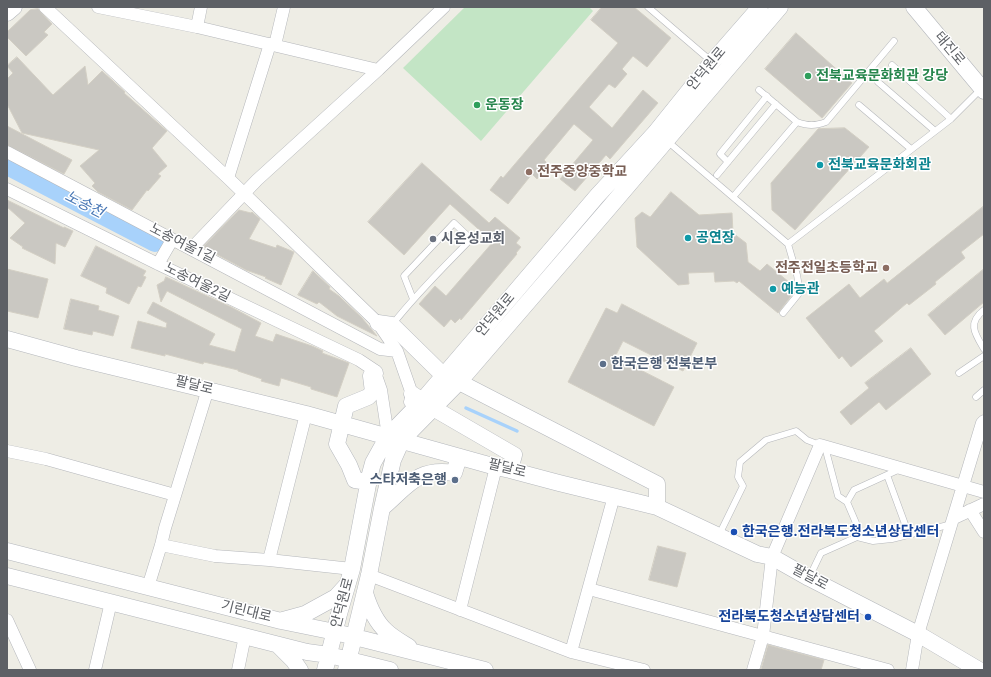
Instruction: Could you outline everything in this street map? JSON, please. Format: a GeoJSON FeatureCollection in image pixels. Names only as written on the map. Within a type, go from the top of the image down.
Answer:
{"type":"FeatureCollection","features":[{"type":"Feature","properties":{"kind":"street"},"geometry":{"type":"LineString","coordinates":[[7,13],[14,7]]}},
{"type":"Feature","properties":{"kind":"street"},"geometry":{"type":"LineString","coordinates":[[45,7],[385,324],[444,375]]}},
{"type":"Feature","properties":{"kind":"street"},"geometry":{"type":"LineString","coordinates":[[98,7],[197,27],[378,70]]}},
{"type":"Feature","properties":{"kind":"street"},"geometry":{"type":"LineString","coordinates":[[197,27],[201,7]]}},
{"type":"Feature","properties":{"kind":"street"},"geometry":{"type":"LineString","coordinates":[[228,178],[284,7]]}},
{"type":"Feature","properties":{"kind":"street"},"geometry":{"type":"LineString","coordinates":[[191,249],[243,193],[378,70],[444,7]]}},
{"type":"Feature","properties":{"kind":"street","name":"안덕원로"},"geometry":{"type":"LineString","coordinates":[[347,665],[370,575],[382,508],[393,460],[395,438],[405,420],[597,196],[661,137],[712,62],[760,7]]}},
{"type":"Feature","properties":{"kind":"street","name":"안덕원로"},"geometry":{"type":"LineString","coordinates":[[327,662],[352,570],[368,482],[373,463],[395,438],[422,401],[459,382],[661,137],[780,7]]}},
{"type":"Feature","properties":{"kind":"street","name":"태진로"},"geometry":{"type":"LineString","coordinates":[[914,7],[983,88]]}},
{"type":"Feature","properties":{"kind":"street","name":"노송여울1길"},"geometry":{"type":"LineString","coordinates":[[7,152],[356,337],[380,349],[397,351]]}},
{"type":"Feature","properties":{"kind":"street","name":"노송여울2길"},"geometry":{"type":"LineString","coordinates":[[7,189],[158,264],[359,360],[374,370],[375,373]]}},
{"type":"Feature","properties":{"kind":"street"},"geometry":{"type":"LineString","coordinates":[[158,264],[172,240]]}},
{"type":"Feature","properties":{"kind":"street"},"geometry":{"type":"LineString","coordinates":[[385,324],[422,401],[514,455],[503,468],[460,610]]}},
{"type":"Feature","properties":{"kind":"street"},"geometry":{"type":"LineString","coordinates":[[356,337],[365,346],[367,351],[364,357],[359,360]]}},
{"type":"Feature","properties":{"kind":"street","name":"팔달로"},"geometry":{"type":"LineString","coordinates":[[7,339],[76,358],[341,423],[458,457],[657,507],[757,554],[772,557],[808,578],[918,634],[979,670]]}},
{"type":"Feature","properties":{"kind":"street"},"geometry":{"type":"LineString","coordinates":[[368,482],[355,480],[349,465],[337,444],[346,406],[368,397],[373,392],[371,376],[375,373],[395,438]]}},
{"type":"Feature","properties":{"kind":"street"},"geometry":{"type":"LineString","coordinates":[[459,382],[657,484],[657,507]]}},
{"type":"Feature","properties":{"kind":"street"},"geometry":{"type":"LineString","coordinates":[[148,587],[208,390]]}},
{"type":"Feature","properties":{"kind":"street"},"geometry":{"type":"LineString","coordinates":[[269,560],[306,414]]}},
{"type":"Feature","properties":{"kind":"street"},"geometry":{"type":"LineString","coordinates":[[912,670],[918,634],[982,422],[984,421]]}},
{"type":"Feature","properties":{"kind":"street"},"geometry":{"type":"LineString","coordinates":[[753,670],[763,636],[772,557],[822,445],[984,492]]}},
{"type":"Feature","properties":{"kind":"street"},"geometry":{"type":"LineString","coordinates":[[7,451],[46,459],[175,495]]}},
{"type":"Feature","properties":{"kind":"street"},"geometry":{"type":"LineString","coordinates":[[382,508],[412,481],[438,472],[454,473],[458,457]]}},
{"type":"Feature","properties":{"kind":"street"},"geometry":{"type":"LineString","coordinates":[[571,652],[614,496]]}},
{"type":"Feature","properties":{"kind":"street"},"geometry":{"type":"LineString","coordinates":[[953,521],[970,510],[984,504]]}},
{"type":"Feature","properties":{"kind":"street"},"geometry":{"type":"LineString","coordinates":[[970,510],[984,532]]}},
{"type":"Feature","properties":{"kind":"street"},"geometry":{"type":"LineString","coordinates":[[161,545],[215,556],[269,560],[352,570]]}},
{"type":"Feature","properties":{"kind":"street","name":"기린대로"},"geometry":{"type":"LineString","coordinates":[[7,551],[281,621],[335,632],[485,670]]}},
{"type":"Feature","properties":{"kind":"street"},"geometry":{"type":"LineString","coordinates":[[370,575],[571,652],[644,670]]}},
{"type":"Feature","properties":{"kind":"street","name":"기린대로"},"geometry":{"type":"LineString","coordinates":[[7,576],[307,652],[327,662],[390,670]]}},
{"type":"Feature","properties":{"kind":"street"},"geometry":{"type":"LineString","coordinates":[[281,621],[305,614],[336,597],[347,584]]}},
{"type":"Feature","properties":{"kind":"street"},"geometry":{"type":"LineString","coordinates":[[589,589],[888,670]]}},
{"type":"Feature","properties":{"kind":"street"},"geometry":{"type":"LineString","coordinates":[[365,593],[369,605],[386,632],[416,652]]}},
{"type":"Feature","properties":{"kind":"street"},"geometry":{"type":"LineString","coordinates":[[95,670],[111,602]]}},
{"type":"Feature","properties":{"kind":"street"},"geometry":{"type":"LineString","coordinates":[[7,620],[30,670]]}},
{"type":"Feature","properties":{"kind":"street"},"geometry":{"type":"LineString","coordinates":[[238,670],[245,636]]}},
{"type":"Feature","properties":{"kind":"street"},"geometry":{"type":"LineString","coordinates":[[277,644],[293,660],[300,670]]}},
{"type":"Feature","properties":{"kind":"lane"},"geometry":{"type":"LineString","coordinates":[[648,7],[712,62]]}},
{"type":"Feature","properties":{"kind":"lane"},"geometry":{"type":"LineString","coordinates":[[759,90],[797,122],[809,126],[826,122],[894,41]]}},
{"type":"Feature","properties":{"kind":"lane"},"geometry":{"type":"LineString","coordinates":[[892,65],[951,119]]}},
{"type":"Feature","properties":{"kind":"lane"},"geometry":{"type":"LineString","coordinates":[[878,82],[935,131]]}},
{"type":"Feature","properties":{"kind":"lane"},"geometry":{"type":"LineString","coordinates":[[788,244],[951,119],[983,88]]}},
{"type":"Feature","properties":{"kind":"lane"},"geometry":{"type":"LineString","coordinates":[[728,162],[720,154],[767,96]]}},
{"type":"Feature","properties":{"kind":"lane"},"geometry":{"type":"LineString","coordinates":[[717,175],[776,104]]}},
{"type":"Feature","properties":{"kind":"lane"},"geometry":{"type":"LineString","coordinates":[[859,105],[911,149]]}},
{"type":"Feature","properties":{"kind":"lane"},"geometry":{"type":"LineString","coordinates":[[733,197],[797,122]]}},
{"type":"Feature","properties":{"kind":"lane"},"geometry":{"type":"LineString","coordinates":[[661,137],[788,244],[797,275],[800,292],[783,313]]}},
{"type":"Feature","properties":{"kind":"lane"},"geometry":{"type":"LineString","coordinates":[[385,324],[413,299],[425,288],[471,239],[454,223],[404,276],[413,299]]}},
{"type":"Feature","properties":{"kind":"lane"},"geometry":{"type":"LineString","coordinates":[[984,310],[979,314],[974,324],[974,333],[984,348]]}},
{"type":"Feature","properties":{"kind":"lane"},"geometry":{"type":"LineString","coordinates":[[959,373],[984,356]]}},
{"type":"Feature","properties":{"kind":"lane"},"geometry":{"type":"LineString","coordinates":[[976,397],[984,390]]}},
{"type":"Feature","properties":{"kind":"lane"},"geometry":{"type":"LineString","coordinates":[[719,536],[743,486],[738,477],[740,462],[766,440],[796,431],[807,440],[822,445],[838,496],[847,502],[856,523],[857,537]]}},
{"type":"Feature","properties":{"kind":"lane"},"geometry":{"type":"LineString","coordinates":[[847,502],[854,490],[902,468]]}},
{"type":"Feature","properties":{"kind":"lane"},"geometry":{"type":"LineString","coordinates":[[887,475],[909,535]]}},
{"type":"Feature","properties":{"kind":"lane"},"geometry":{"type":"LineString","coordinates":[[808,578],[821,553],[857,537],[873,541],[892,539],[953,521]]}},
{"type":"Feature","properties":{"kind":"green space","name":"운동장"},"geometry":{"type":"Polygon","coordinates":[[[465,7],[589,7],[593,11],[481,141],[403,68],[465,7]]]}},
{"type":"Feature","properties":{"kind":"building"},"geometry":{"type":"Polygon","coordinates":[[[602,7],[634,7],[671,38],[647,67],[633,56],[622,69],[627,74],[615,88],[609,84],[589,107],[612,128],[643,90],[658,103],[610,159],[606,155],[575,191],[560,179],[593,140],[574,124],[544,160],[549,165],[537,179],[532,174],[508,204],[490,190],[501,176],[503,178],[618,43],[591,20],[602,7]]]}},
{"type":"Feature","properties":{"kind":"building"},"geometry":{"type":"Polygon","coordinates":[[[38,9],[52,24],[44,32],[48,35],[26,56],[7,37],[7,32],[30,10],[38,9]]]}},
{"type":"Feature","properties":{"kind":"building","name":"전북교육문화회관 강당"},"geometry":{"type":"Polygon","coordinates":[[[796,33],[852,83],[822,118],[765,69],[796,33]]]}},
{"type":"Feature","properties":{"kind":"building"},"geometry":{"type":"Polygon","coordinates":[[[17,57],[53,95],[85,66],[88,85],[102,71],[125,92],[124,93],[167,131],[152,148],[167,166],[158,174],[161,176],[148,191],[147,190],[132,210],[98,192],[92,186],[95,183],[80,166],[99,150],[22,133],[7,104],[7,79],[13,73],[7,66],[17,57]]]}},
{"type":"Feature","properties":{"kind":"building"},"geometry":{"type":"Polygon","coordinates":[[[7,126],[72,160],[64,174],[7,145],[7,126]]]}},
{"type":"Feature","properties":{"kind":"building","name":"전북교육문화회관"},"geometry":{"type":"Polygon","coordinates":[[[845,128],[869,147],[795,230],[772,210],[771,183],[818,129],[845,128]]]}},
{"type":"Feature","properties":{"kind":"building"},"geometry":{"type":"Polygon","coordinates":[[[422,163],[489,223],[495,217],[520,238],[516,243],[521,247],[516,253],[517,254],[461,320],[460,318],[455,323],[451,319],[444,327],[419,304],[435,286],[446,296],[493,242],[450,204],[404,255],[368,222],[422,163]]]}},
{"type":"Feature","properties":{"kind":"building","name":"공연장"},"geometry":{"type":"Polygon","coordinates":[[[671,192],[699,215],[732,213],[733,233],[746,243],[748,262],[760,271],[767,264],[795,287],[795,291],[778,313],[739,281],[737,283],[734,281],[715,282],[714,272],[688,273],[689,284],[678,285],[637,247],[635,218],[642,212],[650,217],[671,192]]]}},
{"type":"Feature","properties":{"kind":"building"},"geometry":{"type":"Polygon","coordinates":[[[7,200],[73,231],[65,247],[56,243],[55,264],[22,248],[23,247],[10,238],[25,223],[7,207],[7,200]]]}},
{"type":"Feature","properties":{"kind":"building"},"geometry":{"type":"Polygon","coordinates":[[[984,206],[984,234],[961,252],[965,258],[935,282],[936,284],[909,305],[907,303],[874,331],[883,341],[851,367],[842,356],[839,359],[806,318],[849,284],[860,298],[884,279],[887,283],[984,206]]]}},
{"type":"Feature","properties":{"kind":"building"},"geometry":{"type":"Polygon","coordinates":[[[239,210],[252,212],[260,219],[249,239],[276,248],[277,245],[294,252],[281,285],[265,278],[266,277],[246,270],[203,247],[239,210]]]}},
{"type":"Feature","properties":{"kind":"building"},"geometry":{"type":"Polygon","coordinates":[[[96,246],[146,271],[143,276],[146,277],[141,287],[138,286],[129,304],[106,293],[107,288],[81,276],[96,246]]]}},
{"type":"Feature","properties":{"kind":"building"},"geometry":{"type":"Polygon","coordinates":[[[7,269],[48,279],[38,318],[7,311],[7,269]]]}},
{"type":"Feature","properties":{"kind":"building"},"geometry":{"type":"Polygon","coordinates":[[[984,269],[984,302],[945,335],[928,315],[984,269]]]}},
{"type":"Feature","properties":{"kind":"building"},"geometry":{"type":"Polygon","coordinates":[[[313,271],[330,287],[329,289],[339,296],[362,318],[377,336],[337,316],[319,302],[317,304],[298,295],[313,271]]]}},
{"type":"Feature","properties":{"kind":"building"},"geometry":{"type":"Polygon","coordinates":[[[166,277],[231,307],[261,323],[255,336],[273,342],[276,334],[312,346],[323,351],[322,353],[349,363],[337,397],[281,378],[279,386],[261,381],[262,379],[238,370],[131,348],[138,321],[166,328],[167,323],[147,313],[153,302],[215,334],[209,345],[235,352],[242,329],[167,291],[161,302],[157,285],[164,281],[166,277]]]}},
{"type":"Feature","properties":{"kind":"building"},"geometry":{"type":"Polygon","coordinates":[[[71,299],[99,306],[98,310],[119,316],[113,336],[93,331],[92,335],[64,329],[71,299]]]}},
{"type":"Feature","properties":{"kind":"building","name":"한국은행 전북본부"},"geometry":{"type":"Polygon","coordinates":[[[622,304],[697,343],[683,371],[623,341],[615,357],[674,387],[654,426],[568,382],[606,308],[617,313],[622,304]]]}},
{"type":"Feature","properties":{"kind":"building"},"geometry":{"type":"Polygon","coordinates":[[[911,348],[931,374],[886,410],[879,402],[851,425],[840,412],[869,388],[865,383],[911,348]]]}},
{"type":"Feature","properties":{"kind":"building"},"geometry":{"type":"Polygon","coordinates":[[[658,546],[686,553],[677,587],[649,580],[658,546]]]}},
{"type":"Feature","properties":{"kind":"building"},"geometry":{"type":"Polygon","coordinates":[[[768,645],[824,660],[821,670],[761,670],[768,645]]]}},
{"type":"Feature","properties":{"kind":"waterway","name":"노송천"},"geometry":{"type":"LineString","coordinates":[[7,165],[155,242]]}},
{"type":"Feature","properties":{"kind":"waterway","name":"노송천"},"geometry":{"type":"LineString","coordinates":[[155,242],[161,245]]}},
{"type":"Feature","properties":{"kind":"waterway","name":"노송천"},"geometry":{"type":"LineString","coordinates":[[466,408],[517,431]]}},
{"type":"Feature","properties":{"kind":"place","name":"전북교육문화회관 강당"},"geometry":{"type":"Point","coordinates":[808,76]}},
{"type":"Feature","properties":{"kind":"place","name":"운동장"},"geometry":{"type":"Point","coordinates":[477,105]}},
{"type":"Feature","properties":{"kind":"place","name":"전북교육문화회관"},"geometry":{"type":"Point","coordinates":[820,165]}},
{"type":"Feature","properties":{"kind":"place","name":"전주중앙중학교"},"geometry":{"type":"Point","coordinates":[529,172]}},
{"type":"Feature","properties":{"kind":"place","name":"공연장"},"geometry":{"type":"Point","coordinates":[688,238]}},
{"type":"Feature","properties":{"kind":"place","name":"시온성교회"},"geometry":{"type":"Point","coordinates":[433,239]}},
{"type":"Feature","properties":{"kind":"place","name":"전주전일초등학교"},"geometry":{"type":"Point","coordinates":[886,268]}},
{"type":"Feature","properties":{"kind":"place","name":"예능관"},"geometry":{"type":"Point","coordinates":[773,289]}},
{"type":"Feature","properties":{"kind":"place","name":"한국은행 전북본부"},"geometry":{"type":"Point","coordinates":[603,364]}},
{"type":"Feature","properties":{"kind":"place","name":"스타저축은행"},"geometry":{"type":"Point","coordinates":[455,480]}},
{"type":"Feature","properties":{"kind":"place","name":"한국은행.전라북도청소년상담센터"},"geometry":{"type":"Point","coordinates":[734,532]}},
{"type":"Feature","properties":{"kind":"place","name":"전라북도청소년상담센터"},"geometry":{"type":"Point","coordinates":[868,617]}}]}
